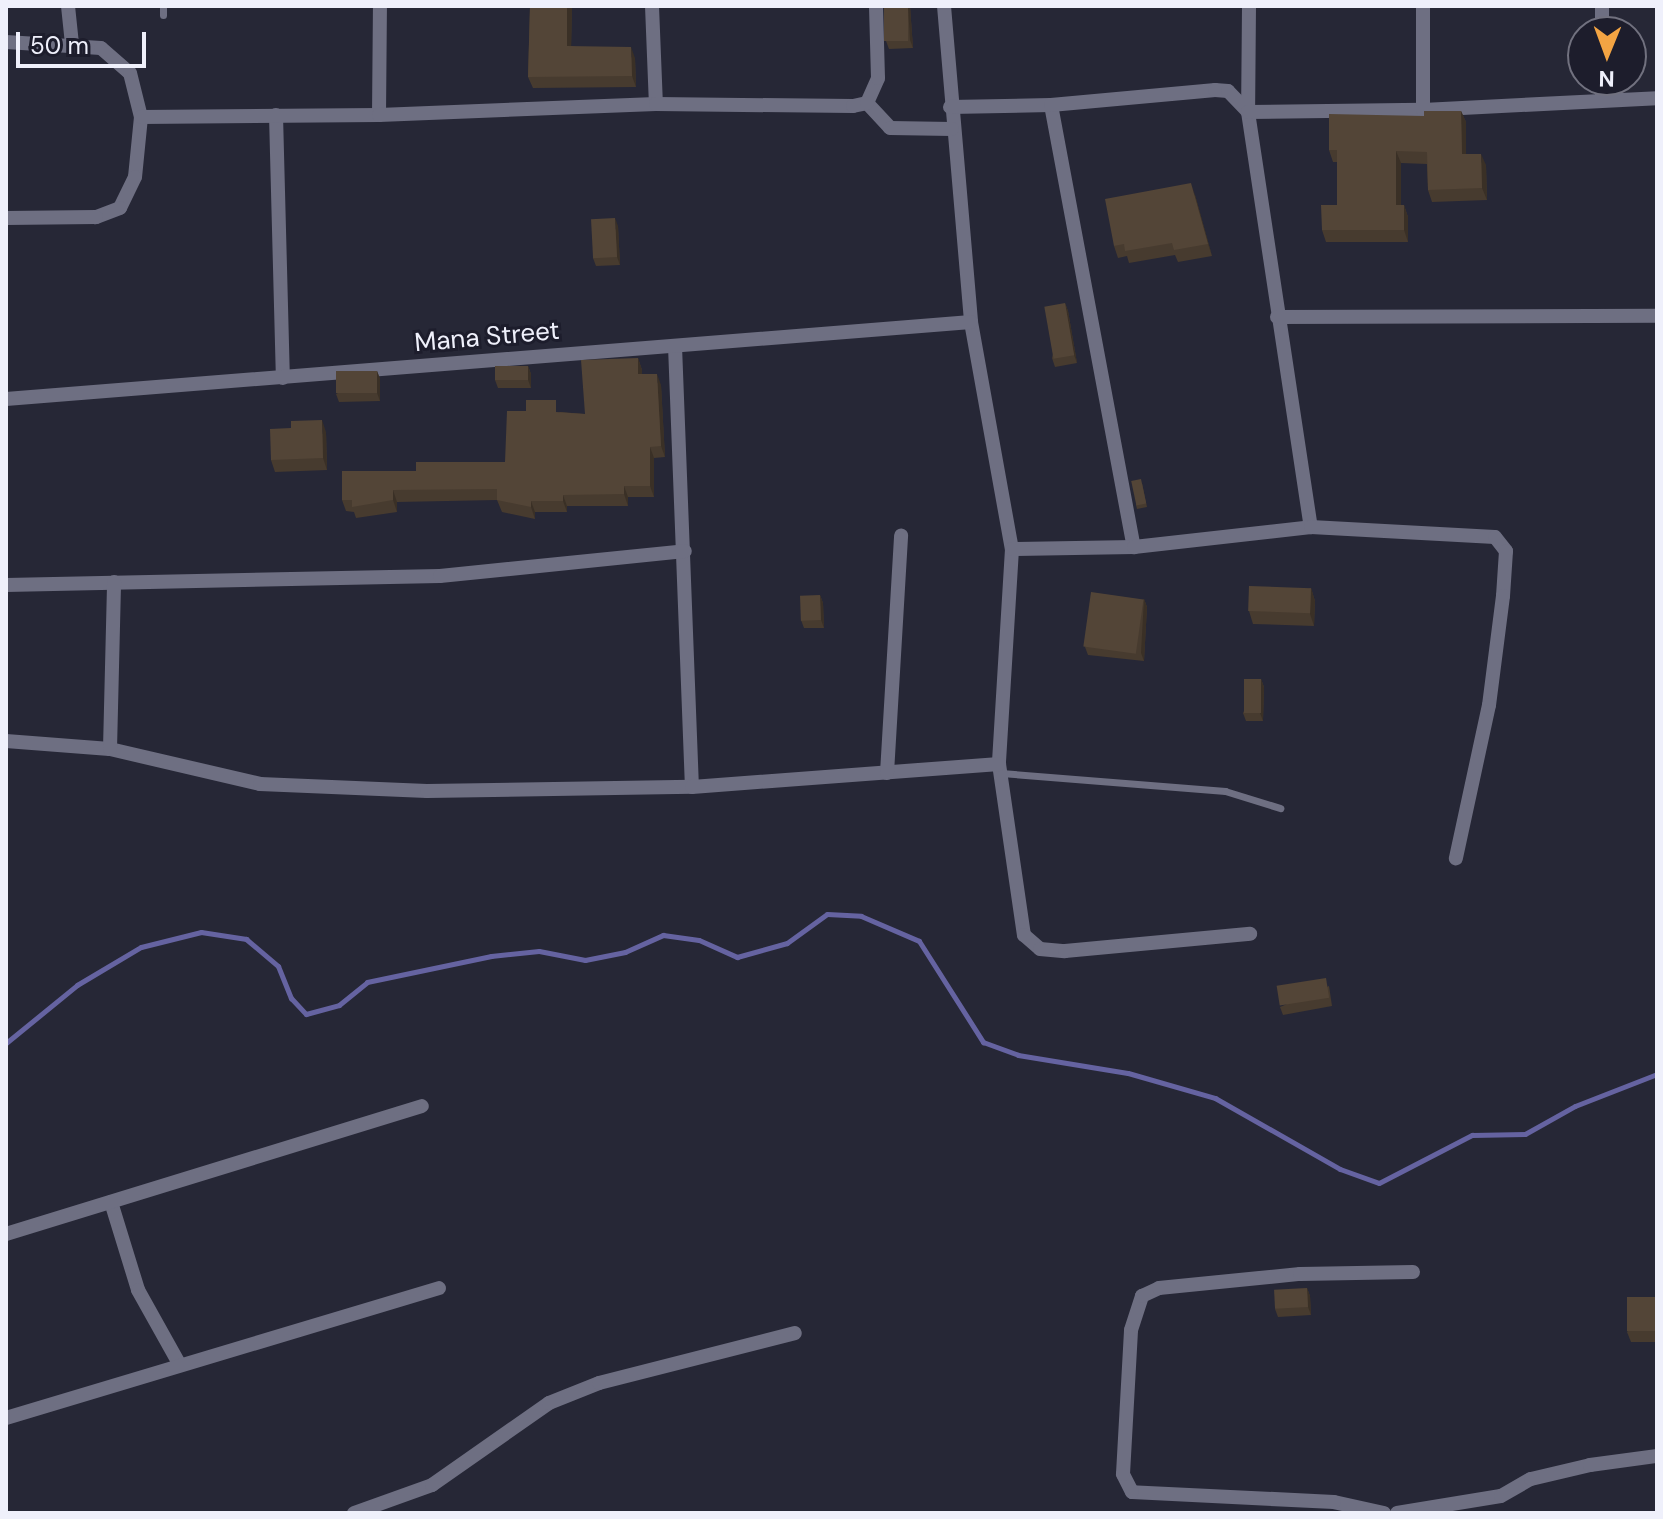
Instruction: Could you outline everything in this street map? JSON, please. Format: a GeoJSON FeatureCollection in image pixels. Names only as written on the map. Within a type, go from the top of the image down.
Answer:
{"type":"FeatureCollection","features":[{"type":"Feature","properties":{"kind":"street"},"geometry":{"type":"LineString","coordinates":[[68,6],[72,42]]}},
{"type":"Feature","properties":{"kind":"street"},"geometry":{"type":"LineString","coordinates":[[379,115],[380,6]]}},
{"type":"Feature","properties":{"kind":"street"},"geometry":{"type":"LineString","coordinates":[[652,6],[656,104]]}},
{"type":"Feature","properties":{"kind":"street"},"geometry":{"type":"LineString","coordinates":[[867,103],[878,78],[876,6]]}},
{"type":"Feature","properties":{"kind":"street"},"geometry":{"type":"LineString","coordinates":[[944,6],[950,107],[971,322],[1012,549],[1000,768],[1024,935],[1040,949],[1065,951],[1250,934]]}},
{"type":"Feature","properties":{"kind":"street"},"geometry":{"type":"LineString","coordinates":[[1249,6],[1248,112],[1311,527]]}},
{"type":"Feature","properties":{"kind":"street"},"geometry":{"type":"LineString","coordinates":[[1423,6],[1423,110]]}},
{"type":"Feature","properties":{"kind":"street"},"geometry":{"type":"LineString","coordinates":[[6,42],[72,42],[101,48],[130,73],[141,117],[135,177],[120,208],[96,217],[6,218]]}},
{"type":"Feature","properties":{"kind":"street"},"geometry":{"type":"LineString","coordinates":[[950,107],[1051,105],[1215,90],[1228,91],[1248,112],[1423,110],[1657,98]]}},
{"type":"Feature","properties":{"kind":"street"},"geometry":{"type":"LineString","coordinates":[[141,117],[379,115],[656,104],[867,103],[890,128],[952,129]]}},
{"type":"Feature","properties":{"kind":"street"},"geometry":{"type":"LineString","coordinates":[[1051,105],[1134,547]]}},
{"type":"Feature","properties":{"kind":"street"},"geometry":{"type":"LineString","coordinates":[[276,115],[283,378]]}},
{"type":"Feature","properties":{"kind":"street"},"geometry":{"type":"LineString","coordinates":[[1277,317],[1657,316]]}},
{"type":"Feature","properties":{"kind":"street","name":"Mana Street"},"geometry":{"type":"LineString","coordinates":[[6,399],[971,322]]}},
{"type":"Feature","properties":{"kind":"street"},"geometry":{"type":"LineString","coordinates":[[675,346],[692,787]]}},
{"type":"Feature","properties":{"kind":"street"},"geometry":{"type":"LineString","coordinates":[[1012,549],[1134,547],[1311,527],[1495,537],[1503,543],[1503,596],[1489,705],[1456,858]]}},
{"type":"Feature","properties":{"kind":"street"},"geometry":{"type":"LineString","coordinates":[[887,773],[901,535]]}},
{"type":"Feature","properties":{"kind":"street"},"geometry":{"type":"LineString","coordinates":[[6,585],[440,576],[685,551]]}},
{"type":"Feature","properties":{"kind":"street"},"geometry":{"type":"LineString","coordinates":[[110,749],[114,582]]}},
{"type":"Feature","properties":{"kind":"street"},"geometry":{"type":"LineString","coordinates":[[6,741],[110,749],[260,784],[427,791],[692,787],[1000,768]]}},
{"type":"Feature","properties":{"kind":"street"},"geometry":{"type":"LineString","coordinates":[[6,1234],[422,1106]]}},
{"type":"Feature","properties":{"kind":"street"},"geometry":{"type":"LineString","coordinates":[[111,1202],[138,1290],[180,1365]]}},
{"type":"Feature","properties":{"kind":"street"},"geometry":{"type":"LineString","coordinates":[[1384,1513],[1334,1502],[1132,1492],[1123,1474],[1131,1330],[1142,1296],[1159,1288],[1300,1274],[1413,1272]]}},
{"type":"Feature","properties":{"kind":"street"},"geometry":{"type":"LineString","coordinates":[[6,1418],[439,1288]]}},
{"type":"Feature","properties":{"kind":"street"},"geometry":{"type":"LineString","coordinates":[[354,1513],[432,1485],[549,1403],[599,1383],[795,1333]]}},
{"type":"Feature","properties":{"kind":"street"},"geometry":{"type":"LineString","coordinates":[[1397,1513],[1501,1496],[1531,1479],[1590,1465],[1657,1456]]}},
{"type":"Feature","properties":{"kind":"lane"},"geometry":{"type":"LineString","coordinates":[[1000,768],[1225,791],[1280,808]]}},
{"type":"Feature","properties":{"kind":"building"},"geometry":{"type":"Polygon","coordinates":[[[530,6],[567,6],[567,46],[631,47],[632,76],[528,77],[530,6]]]}},
{"type":"Feature","properties":{"kind":"building"},"geometry":{"type":"Polygon","coordinates":[[[884,6],[908,6],[908,41],[884,41],[884,6]]]}},
{"type":"Feature","properties":{"kind":"building"},"geometry":{"type":"Polygon","coordinates":[[[1424,111],[1461,111],[1462,154],[1481,154],[1482,188],[1428,190],[1427,152],[1396,151],[1396,205],[1404,205],[1404,230],[1322,230],[1321,205],[1337,205],[1337,150],[1329,150],[1329,114],[1424,116],[1424,111]]]}},
{"type":"Feature","properties":{"kind":"building"},"geometry":{"type":"Polygon","coordinates":[[[1191,183],[1208,244],[1174,250],[1172,243],[1125,251],[1124,244],[1114,246],[1105,199],[1191,183]]]}},
{"type":"Feature","properties":{"kind":"building"},"geometry":{"type":"Polygon","coordinates":[[[615,218],[617,257],[593,258],[591,219],[615,218]]]}},
{"type":"Feature","properties":{"kind":"building"},"geometry":{"type":"Polygon","coordinates":[[[1065,303],[1074,355],[1054,359],[1044,307],[1065,303]]]}},
{"type":"Feature","properties":{"kind":"building"},"geometry":{"type":"Polygon","coordinates":[[[638,358],[638,374],[657,374],[661,446],[650,447],[650,486],[624,486],[624,494],[563,495],[563,501],[531,501],[531,507],[497,500],[497,489],[393,490],[393,500],[352,507],[352,500],[342,500],[342,471],[416,471],[416,462],[505,462],[507,411],[526,411],[526,400],[556,400],[556,412],[585,414],[581,360],[638,358]]]}},
{"type":"Feature","properties":{"kind":"building"},"geometry":{"type":"Polygon","coordinates":[[[495,366],[528,366],[528,380],[495,380],[495,366]]]}},
{"type":"Feature","properties":{"kind":"building"},"geometry":{"type":"Polygon","coordinates":[[[336,371],[377,371],[377,393],[336,393],[336,371]]]}},
{"type":"Feature","properties":{"kind":"building"},"geometry":{"type":"Polygon","coordinates":[[[322,420],[323,458],[271,460],[270,429],[291,428],[291,421],[322,420]]]}},
{"type":"Feature","properties":{"kind":"building"},"geometry":{"type":"Polygon","coordinates":[[[1141,479],[1146,503],[1136,506],[1131,481],[1141,479]]]}},
{"type":"Feature","properties":{"kind":"building"},"geometry":{"type":"Polygon","coordinates":[[[1249,586],[1311,588],[1310,613],[1248,611],[1249,586]]]}},
{"type":"Feature","properties":{"kind":"building"},"geometry":{"type":"Polygon","coordinates":[[[1091,592],[1143,599],[1136,654],[1083,646],[1091,592]]]}},
{"type":"Feature","properties":{"kind":"building"},"geometry":{"type":"Polygon","coordinates":[[[820,595],[821,620],[801,621],[800,596],[820,595]]]}},
{"type":"Feature","properties":{"kind":"building"},"geometry":{"type":"Polygon","coordinates":[[[1244,679],[1261,679],[1261,713],[1244,713],[1244,679]]]}},
{"type":"Feature","properties":{"kind":"building"},"geometry":{"type":"Polygon","coordinates":[[[1326,978],[1329,998],[1280,1006],[1277,986],[1326,978]]]}},
{"type":"Feature","properties":{"kind":"building"},"geometry":{"type":"Polygon","coordinates":[[[1307,1288],[1308,1307],[1275,1309],[1274,1290],[1307,1288]]]}},
{"type":"Feature","properties":{"kind":"building"},"geometry":{"type":"Polygon","coordinates":[[[1627,1297],[1657,1297],[1657,1331],[1627,1331],[1627,1297]]]}},
{"type":"Feature","properties":{"kind":"waterway"},"geometry":{"type":"LineString","coordinates":[[6,1043],[77,985],[141,947],[201,932],[246,939],[278,966],[291,998],[306,1014],[339,1005],[367,982],[491,956],[539,951],[585,960],[625,952],[663,935],[699,940],[737,957],[787,943],[827,914],[861,916],[919,941],[983,1042],[1018,1055],[1128,1073],[1215,1098],[1340,1169],[1379,1183],[1472,1135],[1525,1134],[1575,1106],[1657,1074]]}}]}
